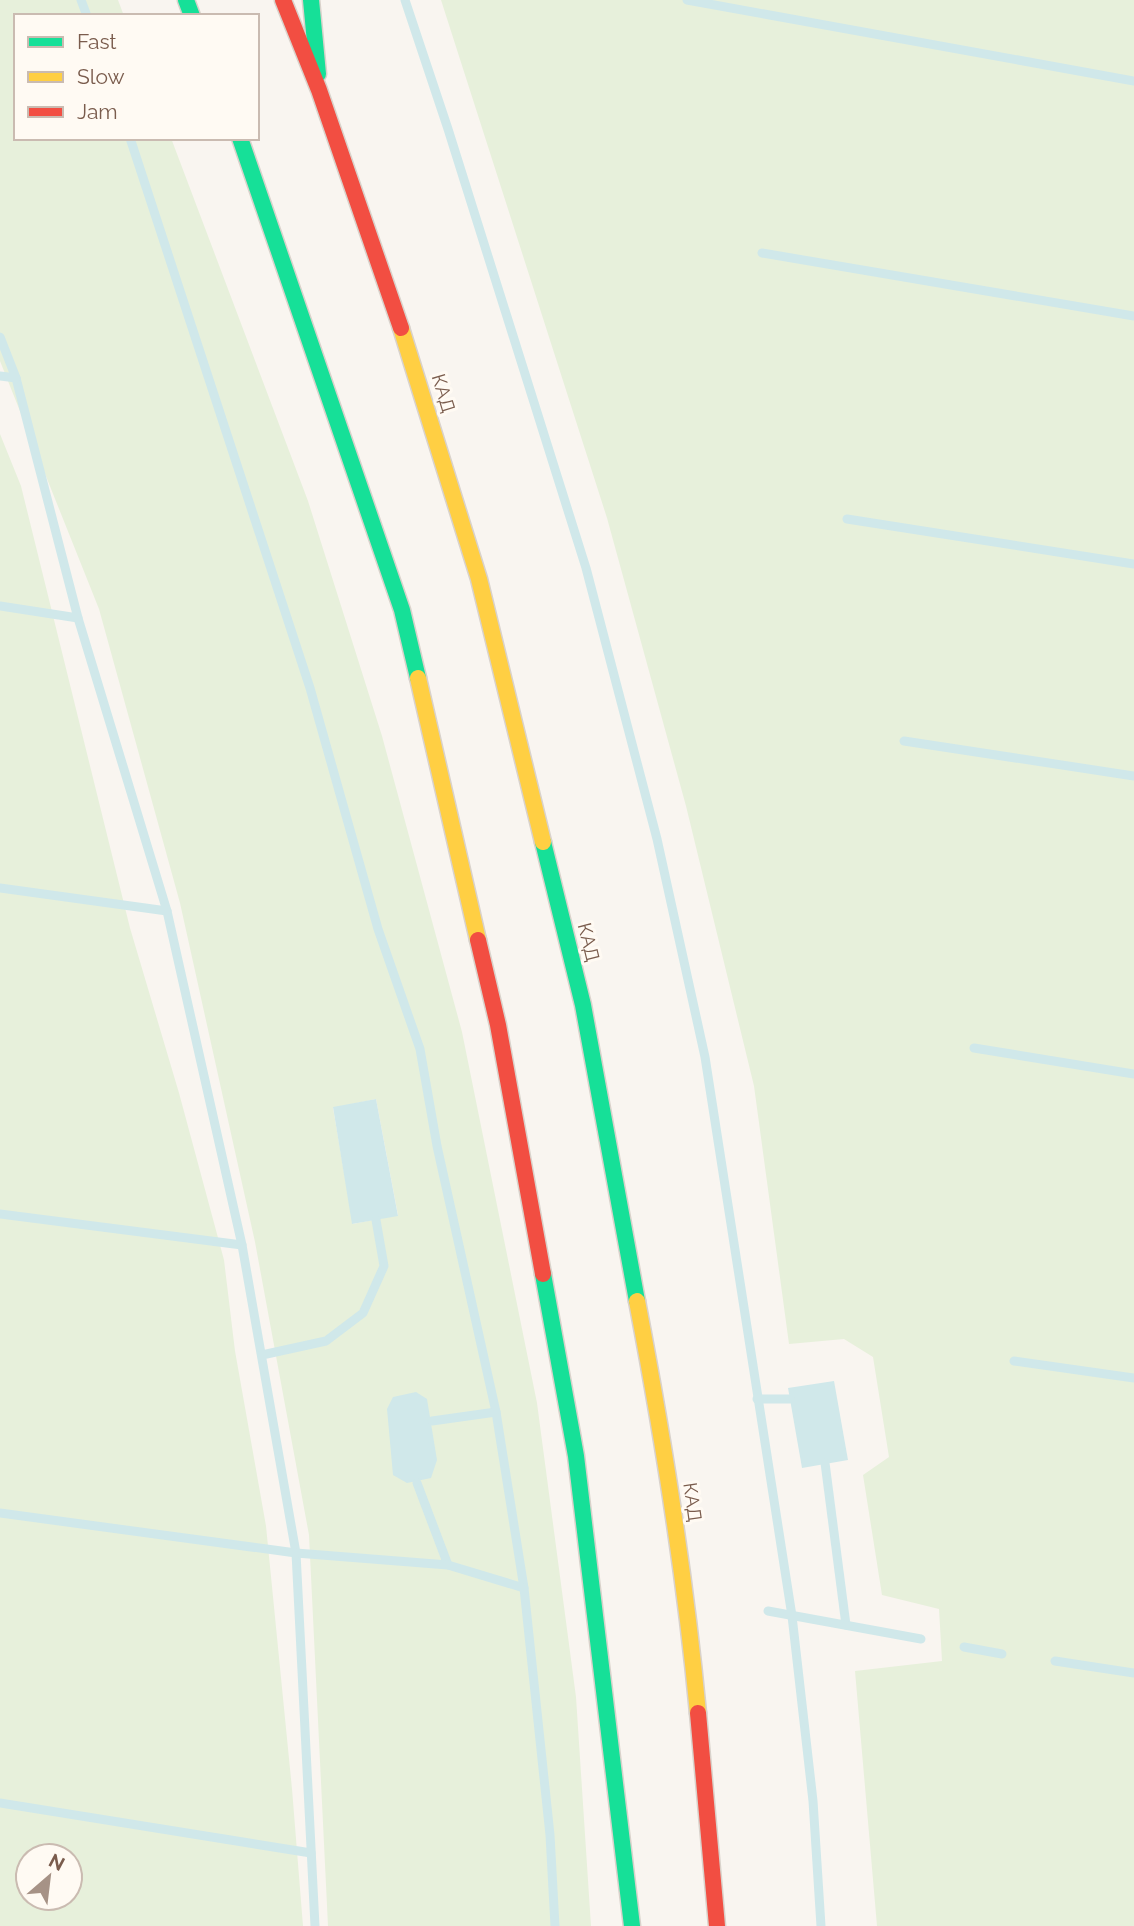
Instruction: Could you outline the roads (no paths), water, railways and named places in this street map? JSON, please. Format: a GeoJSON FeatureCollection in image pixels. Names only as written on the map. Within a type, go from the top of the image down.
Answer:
{"type":"FeatureCollection","features":[{"type":"Feature","properties":{"kind":"main road","name":"КАД"},"geometry":{"type":"LineString","coordinates":[[283,0],[319,90],[416,376],[480,579],[583,1005],[664,1451],[692,1652],[718,1926]]}},
{"type":"Feature","properties":{"kind":"main road"},"geometry":{"type":"LineString","coordinates":[[311,0],[319,90]]}},
{"type":"Feature","properties":{"kind":"main road"},"geometry":{"type":"LineString","coordinates":[[241,140],[402,610],[498,1025],[576,1456],[632,1926]]}},
{"type":"Feature","properties":{"kind":"water"},"geometry":{"type":"Polygon","coordinates":[[[376,1099],[398,1216],[352,1224],[333,1107],[376,1099]]]}},
{"type":"Feature","properties":{"kind":"water"},"geometry":{"type":"Polygon","coordinates":[[[834,1381],[848,1460],[802,1468],[788,1388],[834,1381]]]}},
{"type":"Feature","properties":{"kind":"water"},"geometry":{"type":"Polygon","coordinates":[[[416,1392],[427,1399],[437,1460],[431,1478],[407,1483],[393,1475],[387,1409],[393,1397],[416,1392]]]}},
{"type":"Feature","properties":{"kind":"waterway"},"geometry":{"type":"LineString","coordinates":[[81,0],[86,14]]}},
{"type":"Feature","properties":{"kind":"waterway"},"geometry":{"type":"LineString","coordinates":[[405,0],[586,568],[657,839],[705,1057],[792,1616],[813,1801],[821,1926]]}},
{"type":"Feature","properties":{"kind":"waterway"},"geometry":{"type":"LineString","coordinates":[[687,0],[1134,81]]}},
{"type":"Feature","properties":{"kind":"waterway"},"geometry":{"type":"LineString","coordinates":[[131,140],[310,688],[378,929],[420,1049],[437,1146],[496,1412],[524,1588],[550,1835],[555,1926]]}},
{"type":"Feature","properties":{"kind":"waterway"},"geometry":{"type":"LineString","coordinates":[[762,253],[1134,316]]}},
{"type":"Feature","properties":{"kind":"waterway"},"geometry":{"type":"LineString","coordinates":[[0,337],[16,378],[78,618],[167,911],[242,1245],[296,1553],[315,1926]]}},
{"type":"Feature","properties":{"kind":"waterway"},"geometry":{"type":"LineString","coordinates":[[0,376],[16,378]]}},
{"type":"Feature","properties":{"kind":"waterway"},"geometry":{"type":"LineString","coordinates":[[847,519],[1134,564]]}},
{"type":"Feature","properties":{"kind":"waterway"},"geometry":{"type":"LineString","coordinates":[[0,606],[78,618]]}},
{"type":"Feature","properties":{"kind":"waterway"},"geometry":{"type":"LineString","coordinates":[[904,741],[1134,776]]}},
{"type":"Feature","properties":{"kind":"waterway"},"geometry":{"type":"LineString","coordinates":[[0,888],[167,911]]}},
{"type":"Feature","properties":{"kind":"waterway"},"geometry":{"type":"LineString","coordinates":[[974,1048],[1134,1074]]}},
{"type":"Feature","properties":{"kind":"waterway"},"geometry":{"type":"LineString","coordinates":[[0,1214],[242,1245]]}},
{"type":"Feature","properties":{"kind":"waterway"},"geometry":{"type":"LineString","coordinates":[[262,1355],[326,1341],[363,1313],[384,1266],[376,1220]]}},
{"type":"Feature","properties":{"kind":"waterway"},"geometry":{"type":"LineString","coordinates":[[1014,1361],[1134,1378]]}},
{"type":"Feature","properties":{"kind":"waterway"},"geometry":{"type":"LineString","coordinates":[[757,1399],[790,1399]]}},
{"type":"Feature","properties":{"kind":"waterway"},"geometry":{"type":"LineString","coordinates":[[432,1421],[496,1412]]}},
{"type":"Feature","properties":{"kind":"waterway"},"geometry":{"type":"LineString","coordinates":[[825,1463],[846,1625]]}},
{"type":"Feature","properties":{"kind":"waterway"},"geometry":{"type":"LineString","coordinates":[[417,1483],[448,1565]]}},
{"type":"Feature","properties":{"kind":"waterway"},"geometry":{"type":"LineString","coordinates":[[0,1513],[296,1553],[448,1565],[524,1588]]}},
{"type":"Feature","properties":{"kind":"waterway"},"geometry":{"type":"LineString","coordinates":[[768,1611],[921,1639]]}},
{"type":"Feature","properties":{"kind":"waterway"},"geometry":{"type":"LineString","coordinates":[[964,1647],[1002,1654]]}},
{"type":"Feature","properties":{"kind":"waterway"},"geometry":{"type":"LineString","coordinates":[[1055,1661],[1134,1673]]}},
{"type":"Feature","properties":{"kind":"waterway"},"geometry":{"type":"LineString","coordinates":[[0,1803],[311,1853]]}}]}
